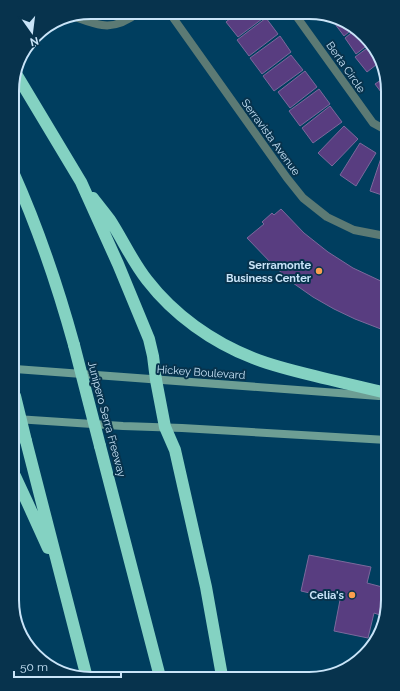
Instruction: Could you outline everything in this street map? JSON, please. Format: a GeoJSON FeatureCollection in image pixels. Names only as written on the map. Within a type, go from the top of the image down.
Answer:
{"type":"FeatureCollection","features":[{"type":"Feature","properties":{"kind":"highway"},"geometry":{"type":"LineString","coordinates":[[20,79],[81,182],[147,332],[153,356],[165,427],[175,450],[206,587],[221,672]]}},
{"type":"Feature","properties":{"kind":"highway"},"geometry":{"type":"LineString","coordinates":[[81,182],[110,220],[146,280],[183,318],[232,349],[266,363],[381,392]]}},
{"type":"Feature","properties":{"kind":"highway","name":"Junipero Serra Freeway"},"geometry":{"type":"LineString","coordinates":[[19,187],[34,223],[74,345],[159,672]]}},
{"type":"Feature","properties":{"kind":"highway"},"geometry":{"type":"LineString","coordinates":[[19,412],[85,671]]}},
{"type":"Feature","properties":{"kind":"highway"},"geometry":{"type":"LineString","coordinates":[[19,485],[60,572]]}},
{"type":"Feature","properties":{"kind":"main road","name":"Hickey Boulevard"},"geometry":{"type":"LineString","coordinates":[[19,369],[381,396]]}},
{"type":"Feature","properties":{"kind":"main road"},"geometry":{"type":"LineString","coordinates":[[19,418],[123,426],[286,433],[381,440]]}},
{"type":"Feature","properties":{"kind":"street"},"geometry":{"type":"LineString","coordinates":[[84,20],[102,26],[116,25],[128,19]]}},
{"type":"Feature","properties":{"kind":"street","name":"Serravista Avenue"},"geometry":{"type":"LineString","coordinates":[[174,19],[287,178],[303,198],[327,217],[354,230],[381,235]]}},
{"type":"Feature","properties":{"kind":"street","name":"Berta Circle"},"geometry":{"type":"LineString","coordinates":[[298,19],[373,123],[381,127]]}},
{"type":"Feature","properties":{"kind":"building"},"geometry":{"type":"Polygon","coordinates":[[[230,19],[262,19],[238,37],[226,22],[230,19]]]}},
{"type":"Feature","properties":{"kind":"building"},"geometry":{"type":"Polygon","coordinates":[[[265,19],[267,19],[278,34],[249,56],[237,40],[265,19]]]}},
{"type":"Feature","properties":{"kind":"building"},"geometry":{"type":"Polygon","coordinates":[[[335,24],[350,32],[344,36],[335,24]]]}},
{"type":"Feature","properties":{"kind":"building"},"geometry":{"type":"Polygon","coordinates":[[[351,33],[365,47],[356,54],[345,38],[351,33]]]}},
{"type":"Feature","properties":{"kind":"building"},"geometry":{"type":"Polygon","coordinates":[[[280,36],[291,52],[262,74],[250,58],[280,36]]]}},
{"type":"Feature","properties":{"kind":"building"},"geometry":{"type":"Polygon","coordinates":[[[367,48],[376,65],[367,72],[355,57],[367,48]]]}},
{"type":"Feature","properties":{"kind":"building"},"geometry":{"type":"Polygon","coordinates":[[[291,55],[303,70],[274,91],[263,76],[291,55]]]}},
{"type":"Feature","properties":{"kind":"building"},"geometry":{"type":"Polygon","coordinates":[[[305,71],[317,87],[290,108],[278,92],[305,71]]]}},
{"type":"Feature","properties":{"kind":"building"},"geometry":{"type":"Polygon","coordinates":[[[380,80],[381,92],[375,84],[380,80]]]}},
{"type":"Feature","properties":{"kind":"building"},"geometry":{"type":"Polygon","coordinates":[[[319,89],[330,104],[300,126],[289,111],[319,89]]]}},
{"type":"Feature","properties":{"kind":"building"},"geometry":{"type":"Polygon","coordinates":[[[330,106],[342,122],[313,143],[302,128],[330,106]]]}},
{"type":"Feature","properties":{"kind":"building"},"geometry":{"type":"Polygon","coordinates":[[[344,126],[358,139],[332,166],[318,153],[344,126]]]}},
{"type":"Feature","properties":{"kind":"building"},"geometry":{"type":"Polygon","coordinates":[[[360,143],[376,153],[356,186],[340,175],[360,143]]]}},
{"type":"Feature","properties":{"kind":"building"},"geometry":{"type":"Polygon","coordinates":[[[381,158],[381,195],[370,191],[381,158]]]}},
{"type":"Feature","properties":{"kind":"building","name":"Serramonte Business Center"},"geometry":{"type":"Polygon","coordinates":[[[281,209],[304,233],[328,252],[353,268],[381,281],[381,329],[355,319],[313,297],[293,283],[247,238],[264,224],[262,222],[272,213],[274,215],[281,209]]]}},
{"type":"Feature","properties":{"kind":"building","name":"Celia's"},"geometry":{"type":"Polygon","coordinates":[[[309,555],[371,567],[367,583],[381,587],[380,614],[374,613],[368,638],[334,631],[340,600],[301,591],[309,555]]]}},
{"type":"Feature","properties":{"kind":"place","name":"Serramonte Business Center"},"geometry":{"type":"Point","coordinates":[319,271]}},
{"type":"Feature","properties":{"kind":"place","name":"Celia's"},"geometry":{"type":"Point","coordinates":[352,595]}}]}
